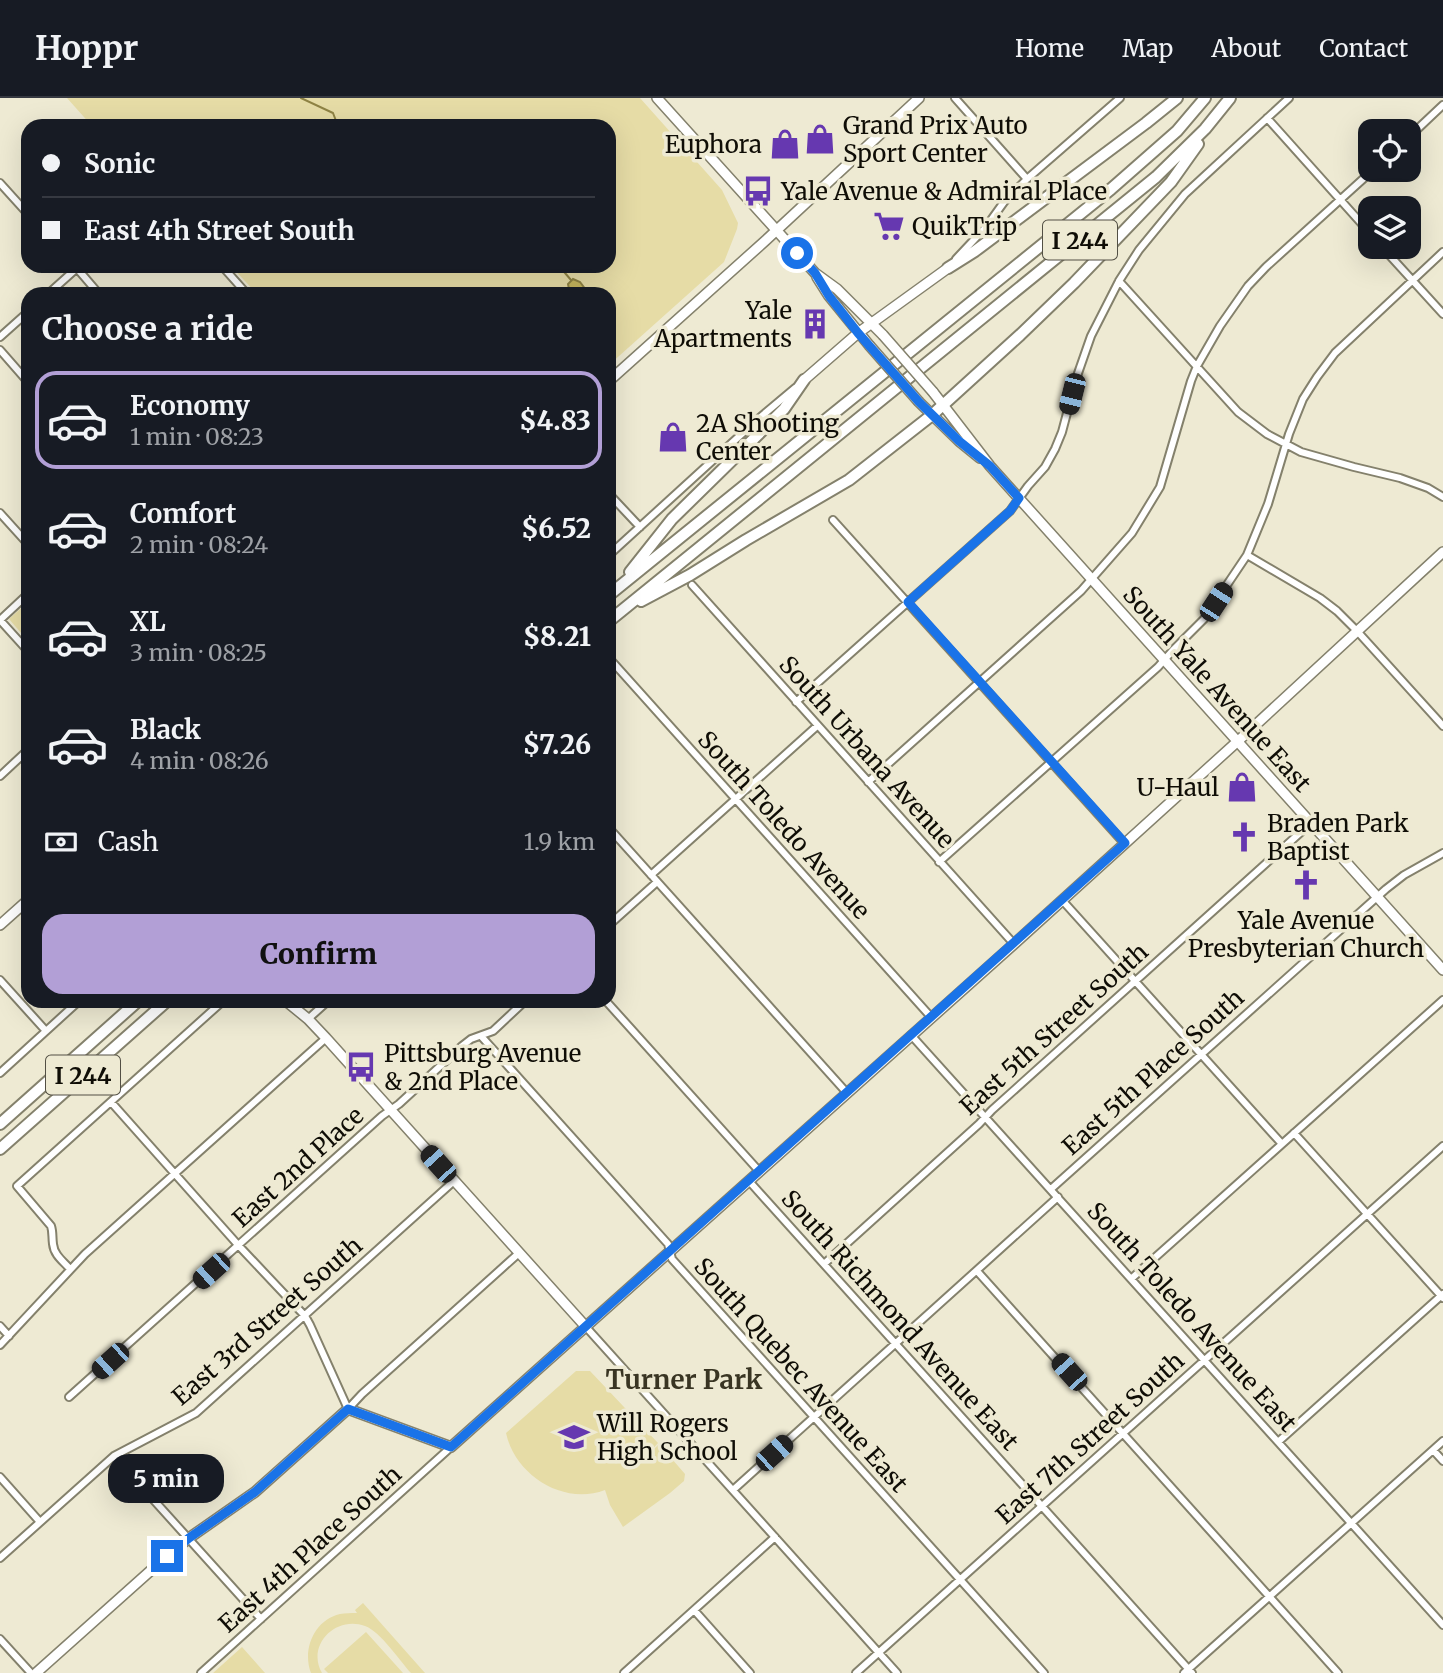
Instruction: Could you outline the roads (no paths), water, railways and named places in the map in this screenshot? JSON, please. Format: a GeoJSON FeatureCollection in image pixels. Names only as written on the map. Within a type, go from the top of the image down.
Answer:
{"type":"FeatureCollection","features":[{"type":"Feature","properties":{"kind":"highway"},"geometry":{"type":"LineString","coordinates":[[948,268],[996,235],[1177,98]]}},
{"type":"Feature","properties":{"kind":"highway","name":"I 244"},"geometry":{"type":"LineString","coordinates":[[616,589],[1111,189],[1177,131],[1205,98]]}},
{"type":"Feature","properties":{"kind":"highway"},"geometry":{"type":"LineString","coordinates":[[616,615],[690,575],[849,480],[932,415],[1047,310],[1171,182],[1229,100]]}},
{"type":"Feature","properties":{"kind":"highway","name":"I 244"},"geometry":{"type":"LineString","coordinates":[[616,615],[1156,177],[1205,129],[1229,100]]}},
{"type":"Feature","properties":{"kind":"highway"},"geometry":{"type":"LineString","coordinates":[[616,587],[672,519],[784,409],[804,380]]}},
{"type":"Feature","properties":{"kind":"highway","name":"I 244"},"geometry":{"type":"LineString","coordinates":[[0,1124],[130,1008]]}},
{"type":"Feature","properties":{"kind":"highway","name":"I 244"},"geometry":{"type":"LineString","coordinates":[[0,1149],[159,1008]]}},
{"type":"Feature","properties":{"kind":"street","name":"South Yale Avenue East"},"geometry":{"type":"LineString","coordinates":[[657,98],[815,273],[858,333],[919,402],[959,441],[990,466]]}},
{"type":"Feature","properties":{"kind":"street"},"geometry":{"type":"LineString","coordinates":[[616,375],[919,98]]}},
{"type":"Feature","properties":{"kind":"street"},"geometry":{"type":"LineString","coordinates":[[955,98],[1027,178]]}},
{"type":"Feature","properties":{"kind":"street"},"geometry":{"type":"LineString","coordinates":[[616,549],[757,420],[858,333],[948,268],[1027,178],[1120,98]]}},
{"type":"Feature","properties":{"kind":"street"},"geometry":{"type":"LineString","coordinates":[[796,702],[1010,511],[1055,450],[1091,337],[1119,281],[1139,250],[1185,194],[1289,98]]}},
{"type":"Feature","properties":{"kind":"street"},"geometry":{"type":"LineString","coordinates":[[1421,126],[1443,105]]}},
{"type":"Feature","properties":{"kind":"street"},"geometry":{"type":"LineString","coordinates":[[1267,118],[1358,220]]}},
{"type":"Feature","properties":{"kind":"street"},"geometry":{"type":"LineString","coordinates":[[868,782],[1081,591],[1132,533],[1160,487],[1185,398],[1197,366],[1220,326],[1248,286],[1266,267],[1360,182]]}},
{"type":"Feature","properties":{"kind":"street"},"geometry":{"type":"LineString","coordinates":[[0,183],[21,206]]}},
{"type":"Feature","properties":{"kind":"street"},"geometry":{"type":"LineString","coordinates":[[940,862],[1158,667],[1204,619],[1247,555],[1268,504],[1303,399],[1317,377],[1335,353],[1443,252]]}},
{"type":"Feature","properties":{"kind":"street"},"geometry":{"type":"LineString","coordinates":[[1393,259],[1443,314]]}},
{"type":"Feature","properties":{"kind":"street"},"geometry":{"type":"LineString","coordinates":[[55,287],[70,273]]}},
{"type":"Feature","properties":{"kind":"street"},"geometry":{"type":"LineString","coordinates":[[81,273],[93,287]]}},
{"type":"Feature","properties":{"kind":"street"},"geometry":{"type":"LineString","coordinates":[[228,273],[241,287]]}},
{"type":"Feature","properties":{"kind":"street","name":"South Yale Avenue East"},"geometry":{"type":"LineString","coordinates":[[815,273],[837,289],[883,335],[944,404],[990,466],[1443,970]]}},
{"type":"Feature","properties":{"kind":"street"},"geometry":{"type":"LineString","coordinates":[[1119,281],[1238,412],[1266,434],[1320,458],[1400,478],[1428,488],[1443,497]]}},
{"type":"Feature","properties":{"kind":"street"},"geometry":{"type":"LineString","coordinates":[[0,337],[21,318]]}},
{"type":"Feature","properties":{"kind":"street"},"geometry":{"type":"LineString","coordinates":[[0,350],[21,374]]}},
{"type":"Feature","properties":{"kind":"street"},"geometry":{"type":"LineString","coordinates":[[616,501],[640,527]]}},
{"type":"Feature","properties":{"kind":"street"},"geometry":{"type":"LineString","coordinates":[[0,513],[21,536]]}},
{"type":"Feature","properties":{"kind":"street"},"geometry":{"type":"LineString","coordinates":[[833,520],[1125,843]]}},
{"type":"Feature","properties":{"kind":"street","name":"East 4th Place South"},"geometry":{"type":"LineString","coordinates":[[201,1673],[1014,944],[1443,552]]}},
{"type":"Feature","properties":{"kind":"street"},"geometry":{"type":"LineString","coordinates":[[1247,555],[1337,611],[1443,726]]}},
{"type":"Feature","properties":{"kind":"street","name":"South Urbana Avenue"},"geometry":{"type":"LineString","coordinates":[[692,585],[1014,944]]}},
{"type":"Feature","properties":{"kind":"street"},"geometry":{"type":"LineString","coordinates":[[21,600],[0,620],[21,643]]}},
{"type":"Feature","properties":{"kind":"street","name":"South Toledo Avenue"},"geometry":{"type":"LineString","coordinates":[[616,666],[931,1017]]}},
{"type":"Feature","properties":{"kind":"street"},"geometry":{"type":"LineString","coordinates":[[651,875],[817,726]]}},
{"type":"Feature","properties":{"kind":"street"},"geometry":{"type":"LineString","coordinates":[[0,776],[21,756]]}},
{"type":"Feature","properties":{"kind":"street","name":"East 5th Street South"},"geometry":{"type":"LineString","coordinates":[[824,1264],[1311,823]]}},
{"type":"Feature","properties":{"kind":"street"},"geometry":{"type":"LineString","coordinates":[[616,836],[847,1093]]}},
{"type":"Feature","properties":{"kind":"street","name":"East 5th Place South"},"geometry":{"type":"LineString","coordinates":[[1051,1189],[1377,896],[1404,875],[1443,853]]}},
{"type":"Feature","properties":{"kind":"street"},"geometry":{"type":"LineString","coordinates":[[616,919],[657,882]]}},
{"type":"Feature","properties":{"kind":"street"},"geometry":{"type":"LineString","coordinates":[[1062,900],[1282,1144]]}},
{"type":"Feature","properties":{"kind":"street"},"geometry":{"type":"LineString","coordinates":[[0,925],[21,906]]}},
{"type":"Feature","properties":{"kind":"street"},"geometry":{"type":"LineString","coordinates":[[0,980],[21,1003]]}},
{"type":"Feature","properties":{"kind":"street"},"geometry":{"type":"LineString","coordinates":[[1131,1279],[1443,1000]]}},
{"type":"Feature","properties":{"kind":"street"},"geometry":{"type":"LineString","coordinates":[[25,1008],[46,1031]]}},
{"type":"Feature","properties":{"kind":"street"},"geometry":{"type":"LineString","coordinates":[[0,1073],[71,1008]]}},
{"type":"Feature","properties":{"kind":"street"},"geometry":{"type":"LineString","coordinates":[[70,1269],[55,1252],[51,1226],[17,1186],[215,1008]]}},
{"type":"Feature","properties":{"kind":"street"},"geometry":{"type":"LineString","coordinates":[[294,1008],[326,1038],[897,1673]]}},
{"type":"Feature","properties":{"kind":"street"},"geometry":{"type":"LineString","coordinates":[[300,1008],[307,1019]]}},
{"type":"Feature","properties":{"kind":"street"},"geometry":{"type":"LineString","coordinates":[[307,1019],[320,1008]]}},
{"type":"Feature","properties":{"kind":"street","name":"East 2nd Place"},"geometry":{"type":"LineString","coordinates":[[69,1397],[462,1046],[471,1039],[492,1031],[517,1008]]}},
{"type":"Feature","properties":{"kind":"street","name":"South Richmond Avenue East"},"geometry":{"type":"LineString","coordinates":[[612,1008],[759,1171]]}},
{"type":"Feature","properties":{"kind":"street","name":"South Toledo Avenue East"},"geometry":{"type":"LineString","coordinates":[[911,1035],[1443,1625]]}},
{"type":"Feature","properties":{"kind":"street","name":"South Quebec Avenue East"},"geometry":{"type":"LineString","coordinates":[[481,1036],[668,1244],[672,1259],[1044,1673]]}},
{"type":"Feature","properties":{"kind":"street"},"geometry":{"type":"LineString","coordinates":[[0,1345],[70,1269],[326,1038]]}},
{"type":"Feature","properties":{"kind":"street"},"geometry":{"type":"LineString","coordinates":[[111,1102],[304,1316],[348,1409],[451,1447]]}},
{"type":"Feature","properties":{"kind":"street"},"geometry":{"type":"LineString","coordinates":[[1278,1442],[1442,1296],[1294,1133]]}},
{"type":"Feature","properties":{"kind":"street","name":"East 7th Street South"},"geometry":{"type":"LineString","coordinates":[[856,1673],[1443,1146]]}},
{"type":"Feature","properties":{"kind":"street","name":"East 3rd Street South"},"geometry":{"type":"LineString","coordinates":[[0,1558],[114,1456],[196,1413],[454,1181]]}},
{"type":"Feature","properties":{"kind":"street","name":"South Richmond Avenue East"},"geometry":{"type":"LineString","coordinates":[[748,1181],[1188,1672]]}},
{"type":"Feature","properties":{"kind":"street"},"geometry":{"type":"LineString","coordinates":[[733,1490],[1058,1197]]}},
{"type":"Feature","properties":{"kind":"street"},"geometry":{"type":"LineString","coordinates":[[0,1639],[34,1673],[167,1556],[255,1492],[519,1252]]}},
{"type":"Feature","properties":{"kind":"street"},"geometry":{"type":"LineString","coordinates":[[977,1271],[1338,1673]]}},
{"type":"Feature","properties":{"kind":"street"},"geometry":{"type":"LineString","coordinates":[[0,1326],[9,1336]]}},
{"type":"Feature","properties":{"kind":"street"},"geometry":{"type":"LineString","coordinates":[[1188,1672],[1443,1441]]}},
{"type":"Feature","properties":{"kind":"street"},"geometry":{"type":"LineString","coordinates":[[1433,1450],[1443,1461]]}},
{"type":"Feature","properties":{"kind":"street"},"geometry":{"type":"LineString","coordinates":[[114,1456],[261,1619]]}},
{"type":"Feature","properties":{"kind":"street"},"geometry":{"type":"LineString","coordinates":[[0,1478],[40,1522]]}},
{"type":"Feature","properties":{"kind":"street"},"geometry":{"type":"LineString","coordinates":[[624,1673],[775,1537]]}},
{"type":"Feature","properties":{"kind":"street"},"geometry":{"type":"LineString","coordinates":[[694,1611],[750,1673]]}},
{"type":"Feature","properties":{"kind":"waterway"},"geometry":{"type":"LineString","coordinates":[[301,98],[333,113],[335,119]]}},
{"type":"Feature","properties":{"kind":"waterway"},"geometry":{"type":"LineString","coordinates":[[565,273],[571,280]]}},
{"type":"Feature","properties":{"kind":"place","name":"Grand Prix Auto Sport Center"},"geometry":{"type":"Point","coordinates":[820,139]}},
{"type":"Feature","properties":{"kind":"place","name":"Euphora"},"geometry":{"type":"Point","coordinates":[785,144]}},
{"type":"Feature","properties":{"kind":"place","name":"Yale Avenue & Admiral Place"},"geometry":{"type":"Point","coordinates":[758,191]}},
{"type":"Feature","properties":{"kind":"place","name":"QuikTrip"},"geometry":{"type":"Point","coordinates":[889,226]}},
{"type":"Feature","properties":{"kind":"place","name":"Yale Apartments"},"geometry":{"type":"Point","coordinates":[815,324]}},
{"type":"Feature","properties":{"kind":"place","name":"2A Shooting Center"},"geometry":{"type":"Point","coordinates":[673,437]}},
{"type":"Feature","properties":{"kind":"place","name":"U-Haul"},"geometry":{"type":"Point","coordinates":[1242,787]}},
{"type":"Feature","properties":{"kind":"place","name":"Braden Park Baptist"},"geometry":{"type":"Point","coordinates":[1244,837]}},
{"type":"Feature","properties":{"kind":"place","name":"Yale Avenue Presbyterian Church"},"geometry":{"type":"Point","coordinates":[1306,885]}},
{"type":"Feature","properties":{"kind":"place","name":"Pittsburg Avenue & 2nd Place"},"geometry":{"type":"Point","coordinates":[361,1067]}},
{"type":"Feature","properties":{"kind":"place","name":"Will Rogers High School"},"geometry":{"type":"Point","coordinates":[574,1437]}},
{"type":"Feature","properties":{"kind":"district","name":"Turner Park"},"geometry":{"type":"Point","coordinates":[684,1379]}}]}
